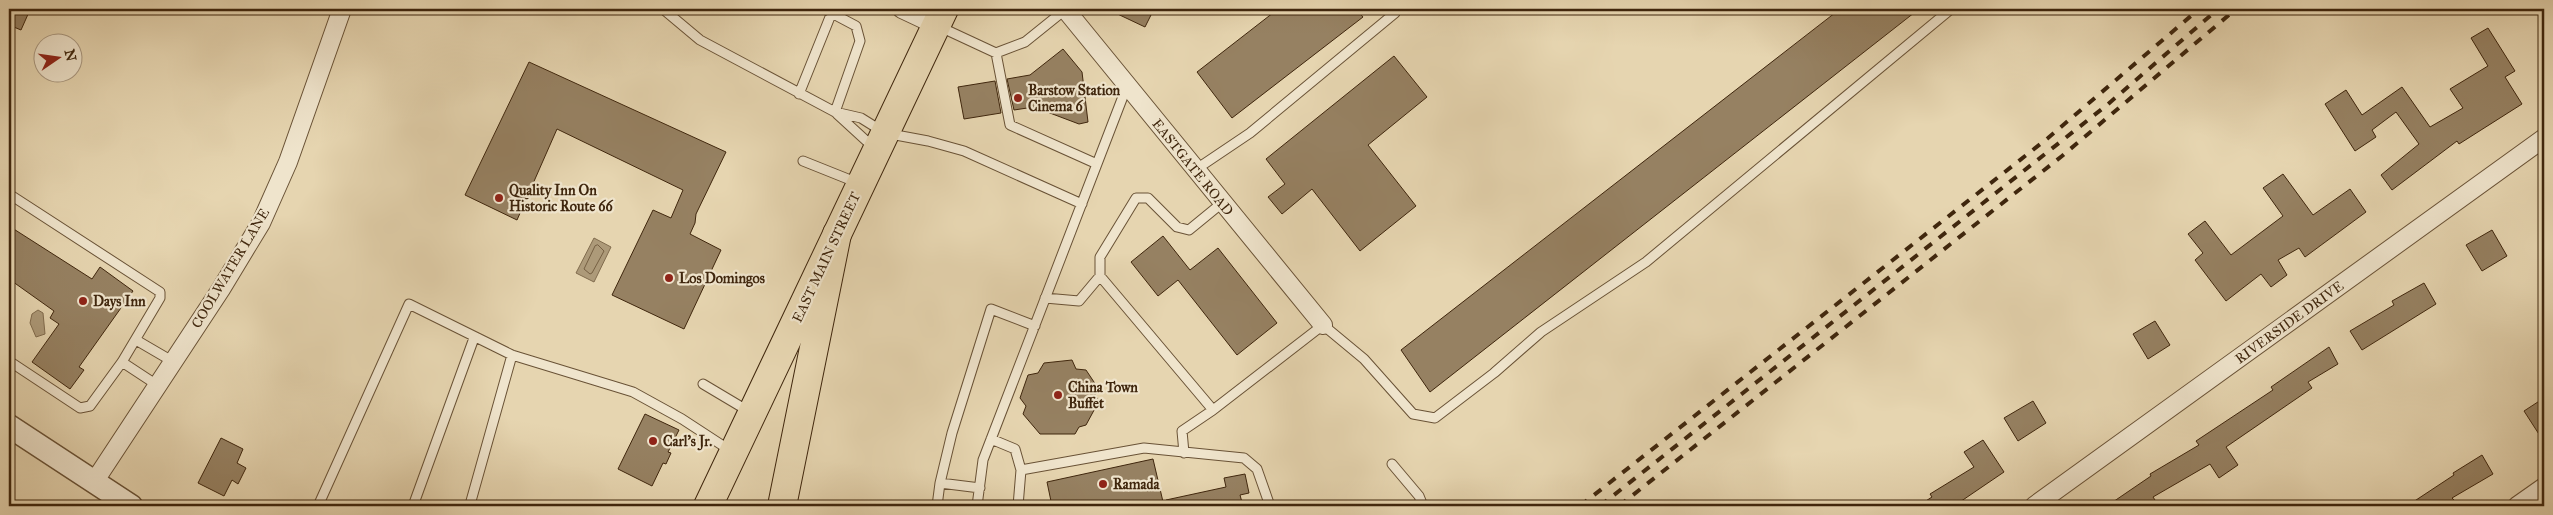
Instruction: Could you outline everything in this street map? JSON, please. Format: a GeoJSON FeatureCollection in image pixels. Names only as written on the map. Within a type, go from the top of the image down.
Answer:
{"type":"FeatureCollection","features":[{"type":"Feature","properties":{"kind":"main road","name":"EAST MAIN STREET"},"geometry":{"type":"LineString","coordinates":[[708,506],[940,17]]}},
{"type":"Feature","properties":{"kind":"main road"},"geometry":{"type":"LineString","coordinates":[[782,506],[837,234]]}},
{"type":"Feature","properties":{"kind":"street","name":"COOLWATER LANE"},"geometry":{"type":"LineString","coordinates":[[94,482],[221,289],[261,223],[288,162],[342,9]]}},
{"type":"Feature","properties":{"kind":"street"},"geometry":{"type":"LineString","coordinates":[[902,9],[940,17]]}},
{"type":"Feature","properties":{"kind":"street","name":"EASTGATE ROAD"},"geometry":{"type":"LineString","coordinates":[[1065,9],[1323,325]]}},
{"type":"Feature","properties":{"kind":"street","name":"RIVERSIDE DRIVE"},"geometry":{"type":"LineString","coordinates":[[2034,506],[2544,138]]}},
{"type":"Feature","properties":{"kind":"street"},"geometry":{"type":"LineString","coordinates":[[9,426],[131,506]]}},
{"type":"Feature","properties":{"kind":"street"},"geometry":{"type":"LineString","coordinates":[[2517,506],[2544,487]]}},
{"type":"Feature","properties":{"kind":"lane"},"geometry":{"type":"LineString","coordinates":[[663,9],[700,40],[835,112],[881,142],[928,141],[964,151],[1082,204]]}},
{"type":"Feature","properties":{"kind":"lane"},"geometry":{"type":"LineString","coordinates":[[996,53],[1025,42],[1065,9]]}},
{"type":"Feature","properties":{"kind":"lane"},"geometry":{"type":"LineString","coordinates":[[1184,453],[1182,432],[1323,325],[1364,359],[1412,414],[1435,418],[1494,373],[1541,332],[1646,262],[1951,9]]}},
{"type":"Feature","properties":{"kind":"lane"},"geometry":{"type":"LineString","coordinates":[[799,94],[828,10],[856,26],[860,41],[835,112]]}},
{"type":"Feature","properties":{"kind":"lane"},"geometry":{"type":"LineString","coordinates":[[1195,170],[1250,133],[1395,13]]}},
{"type":"Feature","properties":{"kind":"lane"},"geometry":{"type":"LineString","coordinates":[[940,17],[996,53],[1010,125],[1097,164]]}},
{"type":"Feature","properties":{"kind":"lane"},"geometry":{"type":"LineString","coordinates":[[977,506],[983,460],[1127,86]]}},
{"type":"Feature","properties":{"kind":"lane"},"geometry":{"type":"LineString","coordinates":[[835,112],[861,118],[881,142]]}},
{"type":"Feature","properties":{"kind":"lane"},"geometry":{"type":"LineString","coordinates":[[804,161],[860,184]]}},
{"type":"Feature","properties":{"kind":"lane"},"geometry":{"type":"LineString","coordinates":[[9,194],[160,292],[160,298],[136,340],[90,406],[80,408],[9,361]]}},
{"type":"Feature","properties":{"kind":"lane"},"geometry":{"type":"LineString","coordinates":[[1046,298],[1079,301],[1100,276],[1100,257],[1136,198],[1148,198],[1177,227],[1188,230],[1222,203]]}},
{"type":"Feature","properties":{"kind":"lane"},"geometry":{"type":"LineString","coordinates":[[1100,276],[1213,410]]}},
{"type":"Feature","properties":{"kind":"lane"},"geometry":{"type":"LineString","coordinates":[[318,506],[409,304],[474,338],[512,355],[633,392],[682,419],[733,453]]}},
{"type":"Feature","properties":{"kind":"lane"},"geometry":{"type":"LineString","coordinates":[[937,506],[952,433],[991,309],[1035,326]]}},
{"type":"Feature","properties":{"kind":"lane"},"geometry":{"type":"LineString","coordinates":[[413,506],[474,338]]}},
{"type":"Feature","properties":{"kind":"lane"},"geometry":{"type":"LineString","coordinates":[[136,340],[172,361]]}},
{"type":"Feature","properties":{"kind":"lane"},"geometry":{"type":"LineString","coordinates":[[472,506],[471,501],[512,355]]}},
{"type":"Feature","properties":{"kind":"lane"},"geometry":{"type":"LineString","coordinates":[[122,362],[157,385]]}},
{"type":"Feature","properties":{"kind":"lane"},"geometry":{"type":"LineString","coordinates":[[703,384],[752,413]]}},
{"type":"Feature","properties":{"kind":"lane"},"geometry":{"type":"LineString","coordinates":[[991,439],[1015,449],[1021,470],[1018,506]]}},
{"type":"Feature","properties":{"kind":"lane"},"geometry":{"type":"LineString","coordinates":[[1021,470],[1144,448],[1244,458],[1257,469],[1270,506]]}},
{"type":"Feature","properties":{"kind":"lane"},"geometry":{"type":"LineString","coordinates":[[1392,464],[1420,496],[1423,506]]}},
{"type":"Feature","properties":{"kind":"lane"},"geometry":{"type":"LineString","coordinates":[[940,484],[980,488]]}},
{"type":"Feature","properties":{"kind":"water"},"geometry":{"type":"Polygon","coordinates":[[[594,238],[611,247],[594,282],[576,273],[594,238]]]}},
{"type":"Feature","properties":{"kind":"water"},"geometry":{"type":"Polygon","coordinates":[[[38,310],[43,313],[45,334],[36,337],[30,323],[32,314],[38,310]]]}},
{"type":"Feature","properties":{"kind":"building"},"geometry":{"type":"Polygon","coordinates":[[[9,9],[21,9],[29,12],[21,30],[9,25],[9,9]]]}},
{"type":"Feature","properties":{"kind":"building"},"geometry":{"type":"Polygon","coordinates":[[[1107,9],[1154,9],[1145,27],[1107,9]]]}},
{"type":"Feature","properties":{"kind":"building"},"geometry":{"type":"Polygon","coordinates":[[[1278,9],[1356,9],[1363,17],[1232,118],[1197,72],[1278,9]]]}},
{"type":"Feature","properties":{"kind":"building"},"geometry":{"type":"Polygon","coordinates":[[[1840,9],[1919,9],[1430,392],[1401,350],[1840,9]]]}},
{"type":"Feature","properties":{"kind":"building"},"geometry":{"type":"Polygon","coordinates":[[[2488,28],[2515,71],[2505,77],[2522,104],[2459,144],[2457,141],[2392,190],[2381,175],[2419,144],[2396,112],[2372,130],[2376,137],[2355,151],[2325,104],[2346,90],[2362,115],[2402,87],[2430,127],[2463,108],[2450,89],[2488,66],[2471,38],[2488,28]]]}},
{"type":"Feature","properties":{"kind":"building"},"geometry":{"type":"Polygon","coordinates":[[[1063,49],[1082,72],[1088,122],[1079,124],[1034,107],[1014,110],[1007,79],[1030,75],[1063,49]]]}},
{"type":"Feature","properties":{"kind":"building"},"geometry":{"type":"Polygon","coordinates":[[[1394,56],[1427,97],[1368,145],[1416,206],[1360,251],[1312,189],[1282,214],[1268,197],[1285,184],[1266,159],[1394,56]]]}},
{"type":"Feature","properties":{"kind":"building","name":"Quality Inn On Historic Route 66"},"geometry":{"type":"Polygon","coordinates":[[[529,62],[726,152],[696,214],[695,223],[690,234],[721,250],[684,329],[612,295],[653,210],[671,218],[683,190],[557,129],[517,220],[465,195],[529,62]]]}},
{"type":"Feature","properties":{"kind":"building"},"geometry":{"type":"Polygon","coordinates":[[[995,81],[1001,113],[964,119],[958,87],[995,81]]]}},
{"type":"Feature","properties":{"kind":"building"},"geometry":{"type":"Polygon","coordinates":[[[2283,174],[2313,215],[2350,189],[2366,212],[2305,257],[2299,248],[2278,260],[2287,275],[2271,287],[2261,274],[2226,301],[2195,260],[2203,253],[2188,234],[2205,221],[2231,255],[2283,216],[2263,188],[2283,174]]]}},
{"type":"Feature","properties":{"kind":"building","name":"Days Inn"},"geometry":{"type":"Polygon","coordinates":[[[9,226],[92,279],[100,267],[133,291],[79,367],[84,370],[70,389],[32,362],[59,324],[50,318],[54,311],[9,279],[9,226]]]}},
{"type":"Feature","properties":{"kind":"building"},"geometry":{"type":"Polygon","coordinates":[[[2492,230],[2507,256],[2482,271],[2466,245],[2492,230]]]}},
{"type":"Feature","properties":{"kind":"building"},"geometry":{"type":"Polygon","coordinates":[[[1163,236],[1190,270],[1218,248],[1277,323],[1237,355],[1178,280],[1158,296],[1131,262],[1163,236]]]}},
{"type":"Feature","properties":{"kind":"building"},"geometry":{"type":"Polygon","coordinates":[[[2424,283],[2436,304],[2362,350],[2350,331],[2394,305],[2392,301],[2424,283]]]}},
{"type":"Feature","properties":{"kind":"building"},"geometry":{"type":"Polygon","coordinates":[[[2155,321],[2170,345],[2148,359],[2133,334],[2155,321]]]}},
{"type":"Feature","properties":{"kind":"building"},"geometry":{"type":"Polygon","coordinates":[[[2329,347],[2338,364],[2308,382],[2312,388],[2226,447],[2238,465],[2219,478],[2210,464],[2153,497],[2159,506],[2107,506],[2151,476],[2150,474],[2199,445],[2196,441],[2273,390],[2271,387],[2329,347]]]}},
{"type":"Feature","properties":{"kind":"building","name":"China Town Buffet"},"geometry":{"type":"Polygon","coordinates":[[[1072,360],[1076,369],[1086,370],[1096,385],[1094,393],[1099,401],[1086,425],[1079,427],[1075,434],[1040,434],[1023,414],[1026,406],[1020,398],[1028,375],[1038,373],[1044,363],[1072,360]]]}},
{"type":"Feature","properties":{"kind":"building"},"geometry":{"type":"Polygon","coordinates":[[[2544,398],[2544,442],[2524,411],[2544,398]]]}},
{"type":"Feature","properties":{"kind":"building"},"geometry":{"type":"Polygon","coordinates":[[[2033,401],[2046,423],[2018,441],[2004,418],[2033,401]]]}},
{"type":"Feature","properties":{"kind":"building","name":"Carl's Jr."},"geometry":{"type":"Polygon","coordinates":[[[645,414],[679,430],[668,452],[671,453],[666,464],[663,463],[652,486],[618,469],[645,414]]]}},
{"type":"Feature","properties":{"kind":"building"},"geometry":{"type":"Polygon","coordinates":[[[221,438],[243,449],[237,463],[246,468],[238,484],[232,480],[224,496],[198,483],[221,438]]]}},
{"type":"Feature","properties":{"kind":"building"},"geometry":{"type":"Polygon","coordinates":[[[1983,440],[2004,472],[1954,506],[1918,506],[1932,497],[1930,494],[1974,467],[1964,452],[1983,440]]]}},
{"type":"Feature","properties":{"kind":"building"},"geometry":{"type":"Polygon","coordinates":[[[2482,455],[2493,474],[2452,498],[2454,500],[2445,506],[2407,506],[2454,475],[2453,473],[2482,455]]]}},
{"type":"Feature","properties":{"kind":"building","name":"Ramada"},"geometry":{"type":"Polygon","coordinates":[[[1153,459],[1164,506],[1052,506],[1047,482],[1153,459]]]}},
{"type":"Feature","properties":{"kind":"building"},"geometry":{"type":"Polygon","coordinates":[[[1245,474],[1249,493],[1240,495],[1243,506],[1167,506],[1166,500],[1226,487],[1224,478],[1245,474]]]}},
{"type":"Feature","properties":{"kind":"railway"},"geometry":{"type":"LineString","coordinates":[[1580,506],[2048,138],[2199,9]]}},
{"type":"Feature","properties":{"kind":"railway"},"geometry":{"type":"LineString","coordinates":[[1600,506],[2107,105],[2218,9]]}},
{"type":"Feature","properties":{"kind":"railway"},"geometry":{"type":"LineString","coordinates":[[1619,506],[2062,156],[2236,9]]}},
{"type":"Feature","properties":{"kind":"place","name":"Barstow Station Cinema 6"},"geometry":{"type":"Point","coordinates":[1018,98]}},
{"type":"Feature","properties":{"kind":"place","name":"Quality Inn On Historic Route 66"},"geometry":{"type":"Point","coordinates":[499,198]}},
{"type":"Feature","properties":{"kind":"place","name":"Los Domingos"},"geometry":{"type":"Point","coordinates":[669,278]}},
{"type":"Feature","properties":{"kind":"place","name":"Days Inn"},"geometry":{"type":"Point","coordinates":[83,301]}},
{"type":"Feature","properties":{"kind":"place","name":"China Town Buffet"},"geometry":{"type":"Point","coordinates":[1058,395]}},
{"type":"Feature","properties":{"kind":"place","name":"Carl's Jr."},"geometry":{"type":"Point","coordinates":[653,441]}},
{"type":"Feature","properties":{"kind":"place","name":"Ramada"},"geometry":{"type":"Point","coordinates":[1103,484]}}]}
